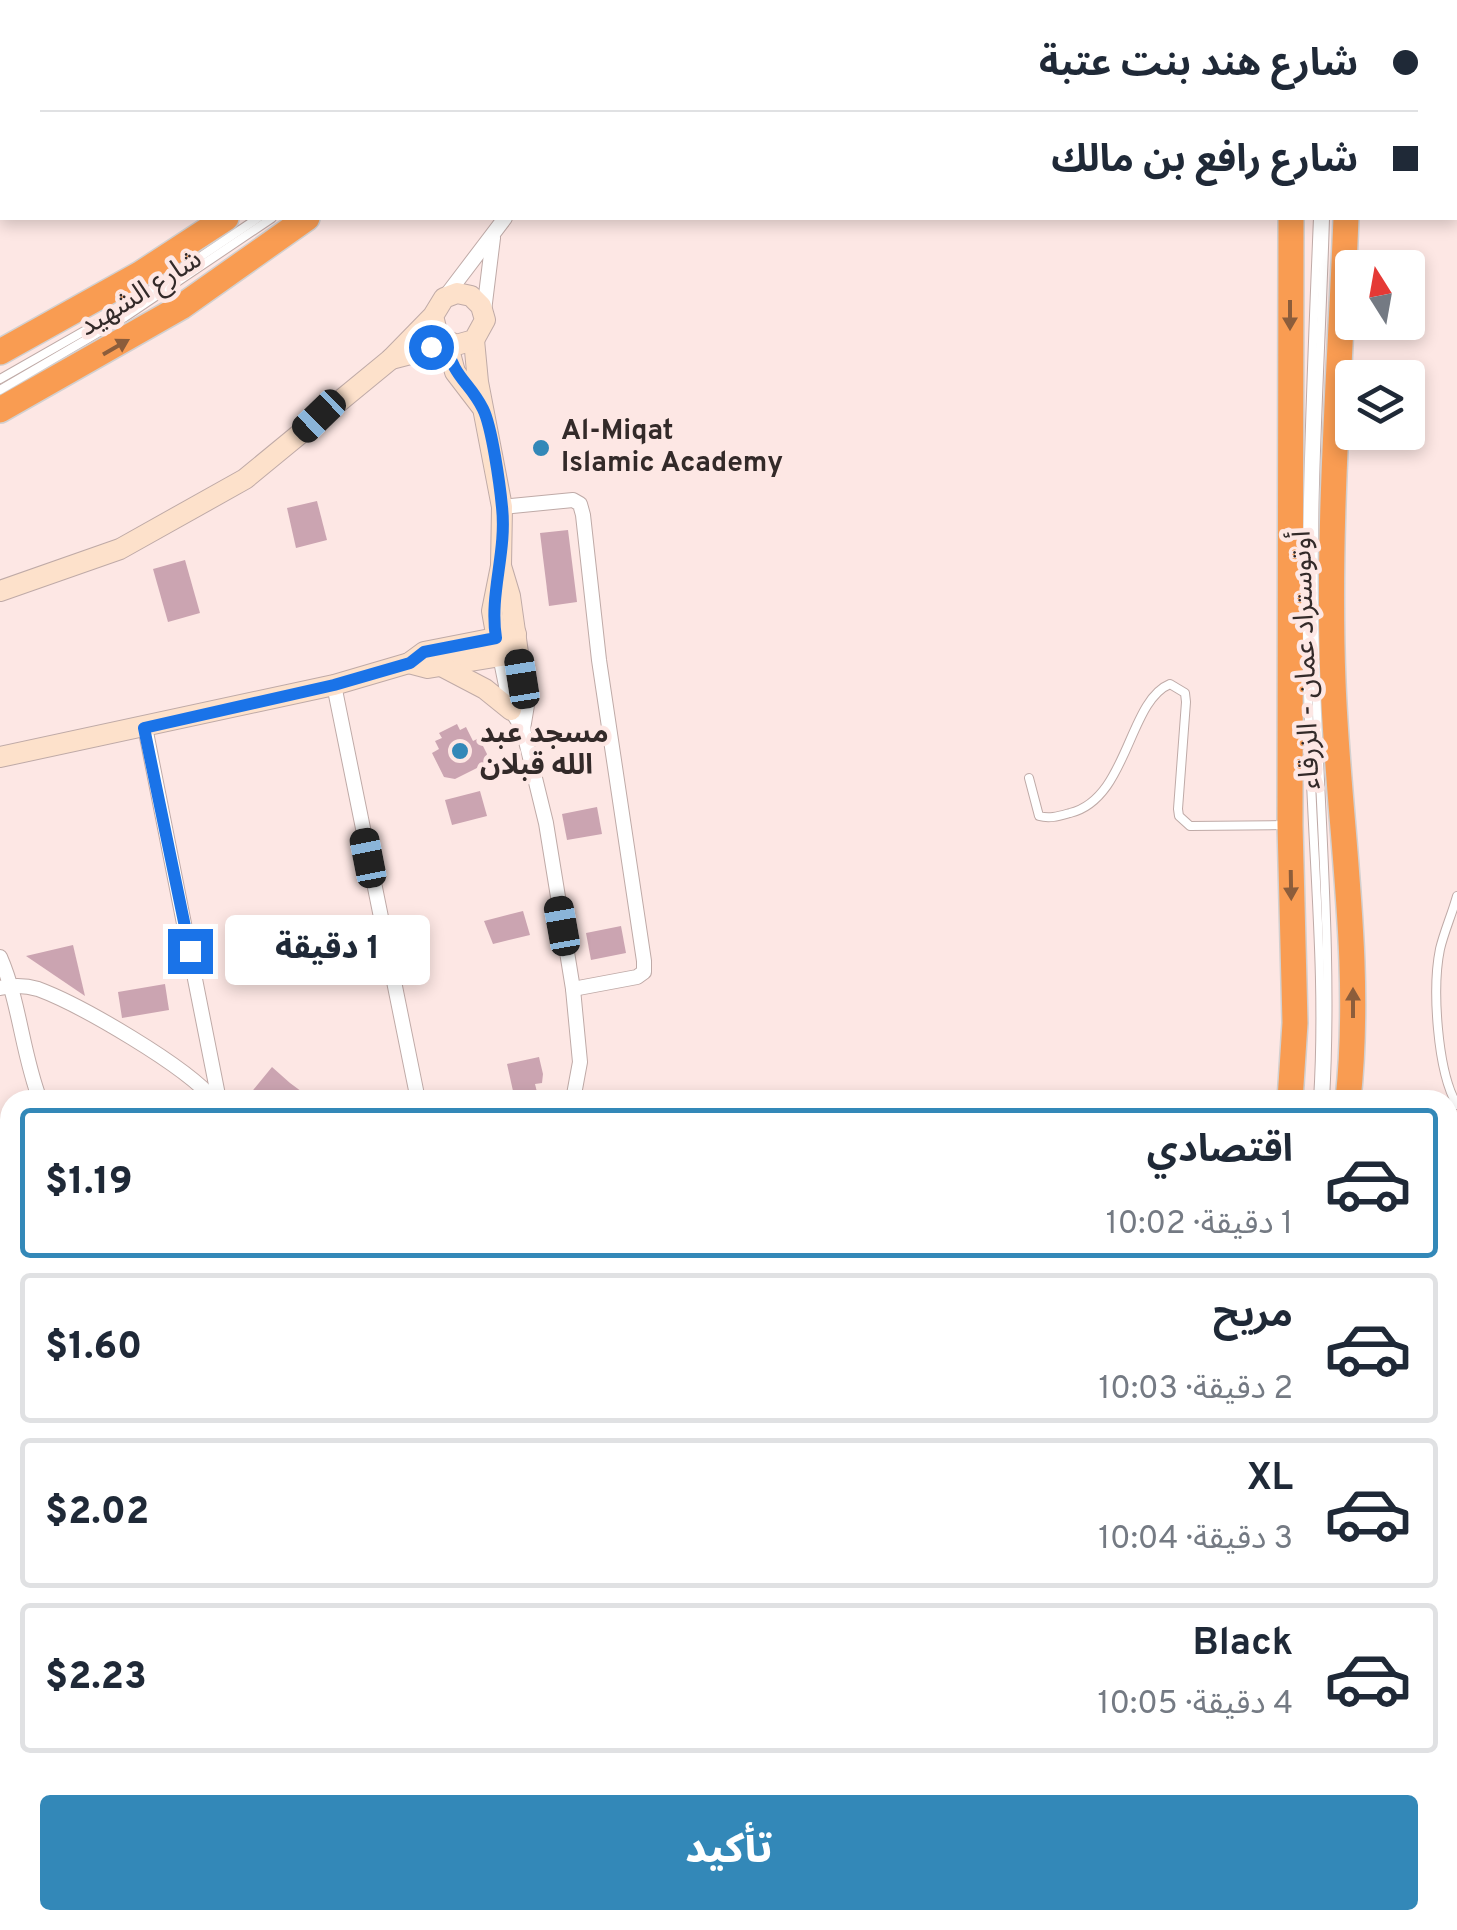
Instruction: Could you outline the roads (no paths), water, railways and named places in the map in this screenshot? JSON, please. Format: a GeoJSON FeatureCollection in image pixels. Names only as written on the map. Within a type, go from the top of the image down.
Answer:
{"type":"FeatureCollection","features":[{"type":"Feature","properties":{"kind":"highway","name":"شارع الشهيد"},"geometry":{"type":"LineString","coordinates":[[0,352],[95,302],[223,220]]}},
{"type":"Feature","properties":{"kind":"highway","name":"شارع الشهيد"},"geometry":{"type":"LineString","coordinates":[[0,410],[181,307],[304,220]]}},
{"type":"Feature","properties":{"kind":"highway","name":"أوتوستراد عمان - الزرقاء"},"geometry":{"type":"LineString","coordinates":[[1290,220],[1290,824],[1294,1023],[1291,1090]]}},
{"type":"Feature","properties":{"kind":"highway","name":"أوتوستراد عمان - الزرقاء"},"geometry":{"type":"LineString","coordinates":[[1346,220],[1332,570],[1333,682],[1353,995],[1348,1090]]}},
{"type":"Feature","properties":{"kind":"street"},"geometry":{"type":"LineString","coordinates":[[0,591],[104,556],[220,494],[267,462],[352,387],[391,359],[438,307],[503,220]]}},
{"type":"Feature","properties":{"kind":"street"},"geometry":{"type":"LineString","coordinates":[[391,359],[445,341],[465,344],[474,340],[483,328],[494,233]]}},
{"type":"Feature","properties":{"kind":"street"},"geometry":{"type":"LineString","coordinates":[[483,408],[455,372],[445,341],[435,330],[438,307],[457,293],[471,296],[484,313]]}},
{"type":"Feature","properties":{"kind":"street"},"geometry":{"type":"LineString","coordinates":[[474,340],[502,506],[502,566],[493,596],[527,705],[523,728]]}},
{"type":"Feature","properties":{"kind":"street"},"geometry":{"type":"LineString","coordinates":[[502,506],[573,500],[580,504],[583,515],[599,660],[644,972],[637,977],[573,988]]}},
{"type":"Feature","properties":{"kind":"street"},"geometry":{"type":"LineString","coordinates":[[0,756],[334,685],[410,663],[424,652],[508,645]]}},
{"type":"Feature","properties":{"kind":"street"},"geometry":{"type":"LineString","coordinates":[[410,663],[422,668],[441,666],[508,645]]}},
{"type":"Feature","properties":{"kind":"street"},"geometry":{"type":"LineString","coordinates":[[508,645],[510,710]]}},
{"type":"Feature","properties":{"kind":"street"},"geometry":{"type":"LineString","coordinates":[[441,666],[485,689],[510,710],[523,728],[546,823],[573,988],[580,1062],[575,1090]]}},
{"type":"Feature","properties":{"kind":"street"},"geometry":{"type":"LineString","coordinates":[[334,685],[416,1090]]}},
{"type":"Feature","properties":{"kind":"street"},"geometry":{"type":"LineString","coordinates":[[144,728],[215,1090]]}},
{"type":"Feature","properties":{"kind":"street"},"geometry":{"type":"LineString","coordinates":[[0,957],[37,1090]]}},
{"type":"Feature","properties":{"kind":"street"},"geometry":{"type":"LineString","coordinates":[[6,986],[37,989],[85,1013],[157,1055],[204,1090]]}},
{"type":"Feature","properties":{"kind":"lane"},"geometry":{"type":"LineString","coordinates":[[0,380],[121,310],[255,220]]}},
{"type":"Feature","properties":{"kind":"lane"},"geometry":{"type":"LineString","coordinates":[[0,390],[126,318],[269,220]]}},
{"type":"Feature","properties":{"kind":"lane"},"geometry":{"type":"LineString","coordinates":[[1321,220],[1314,591],[1330,998],[1322,1090]]}},
{"type":"Feature","properties":{"kind":"lane"},"geometry":{"type":"LineString","coordinates":[[1030,778],[1039,816],[1052,818],[1087,808],[1115,773],[1157,693],[1170,684],[1184,693],[1186,702],[1178,809],[1184,822],[1190,826],[1290,824]]}},
{"type":"Feature","properties":{"kind":"lane"},"geometry":{"type":"LineString","coordinates":[[1452,1090],[1444,1070],[1436,983],[1440,949],[1457,896]]}},
{"type":"Feature","properties":{"kind":"place","name":"Al-Miqat Islamic Academy"},"geometry":{"type":"Point","coordinates":[541,448]}},
{"type":"Feature","properties":{"kind":"place","name":"مسجد عبد الله قبلان"},"geometry":{"type":"Point","coordinates":[460,751]}}]}
